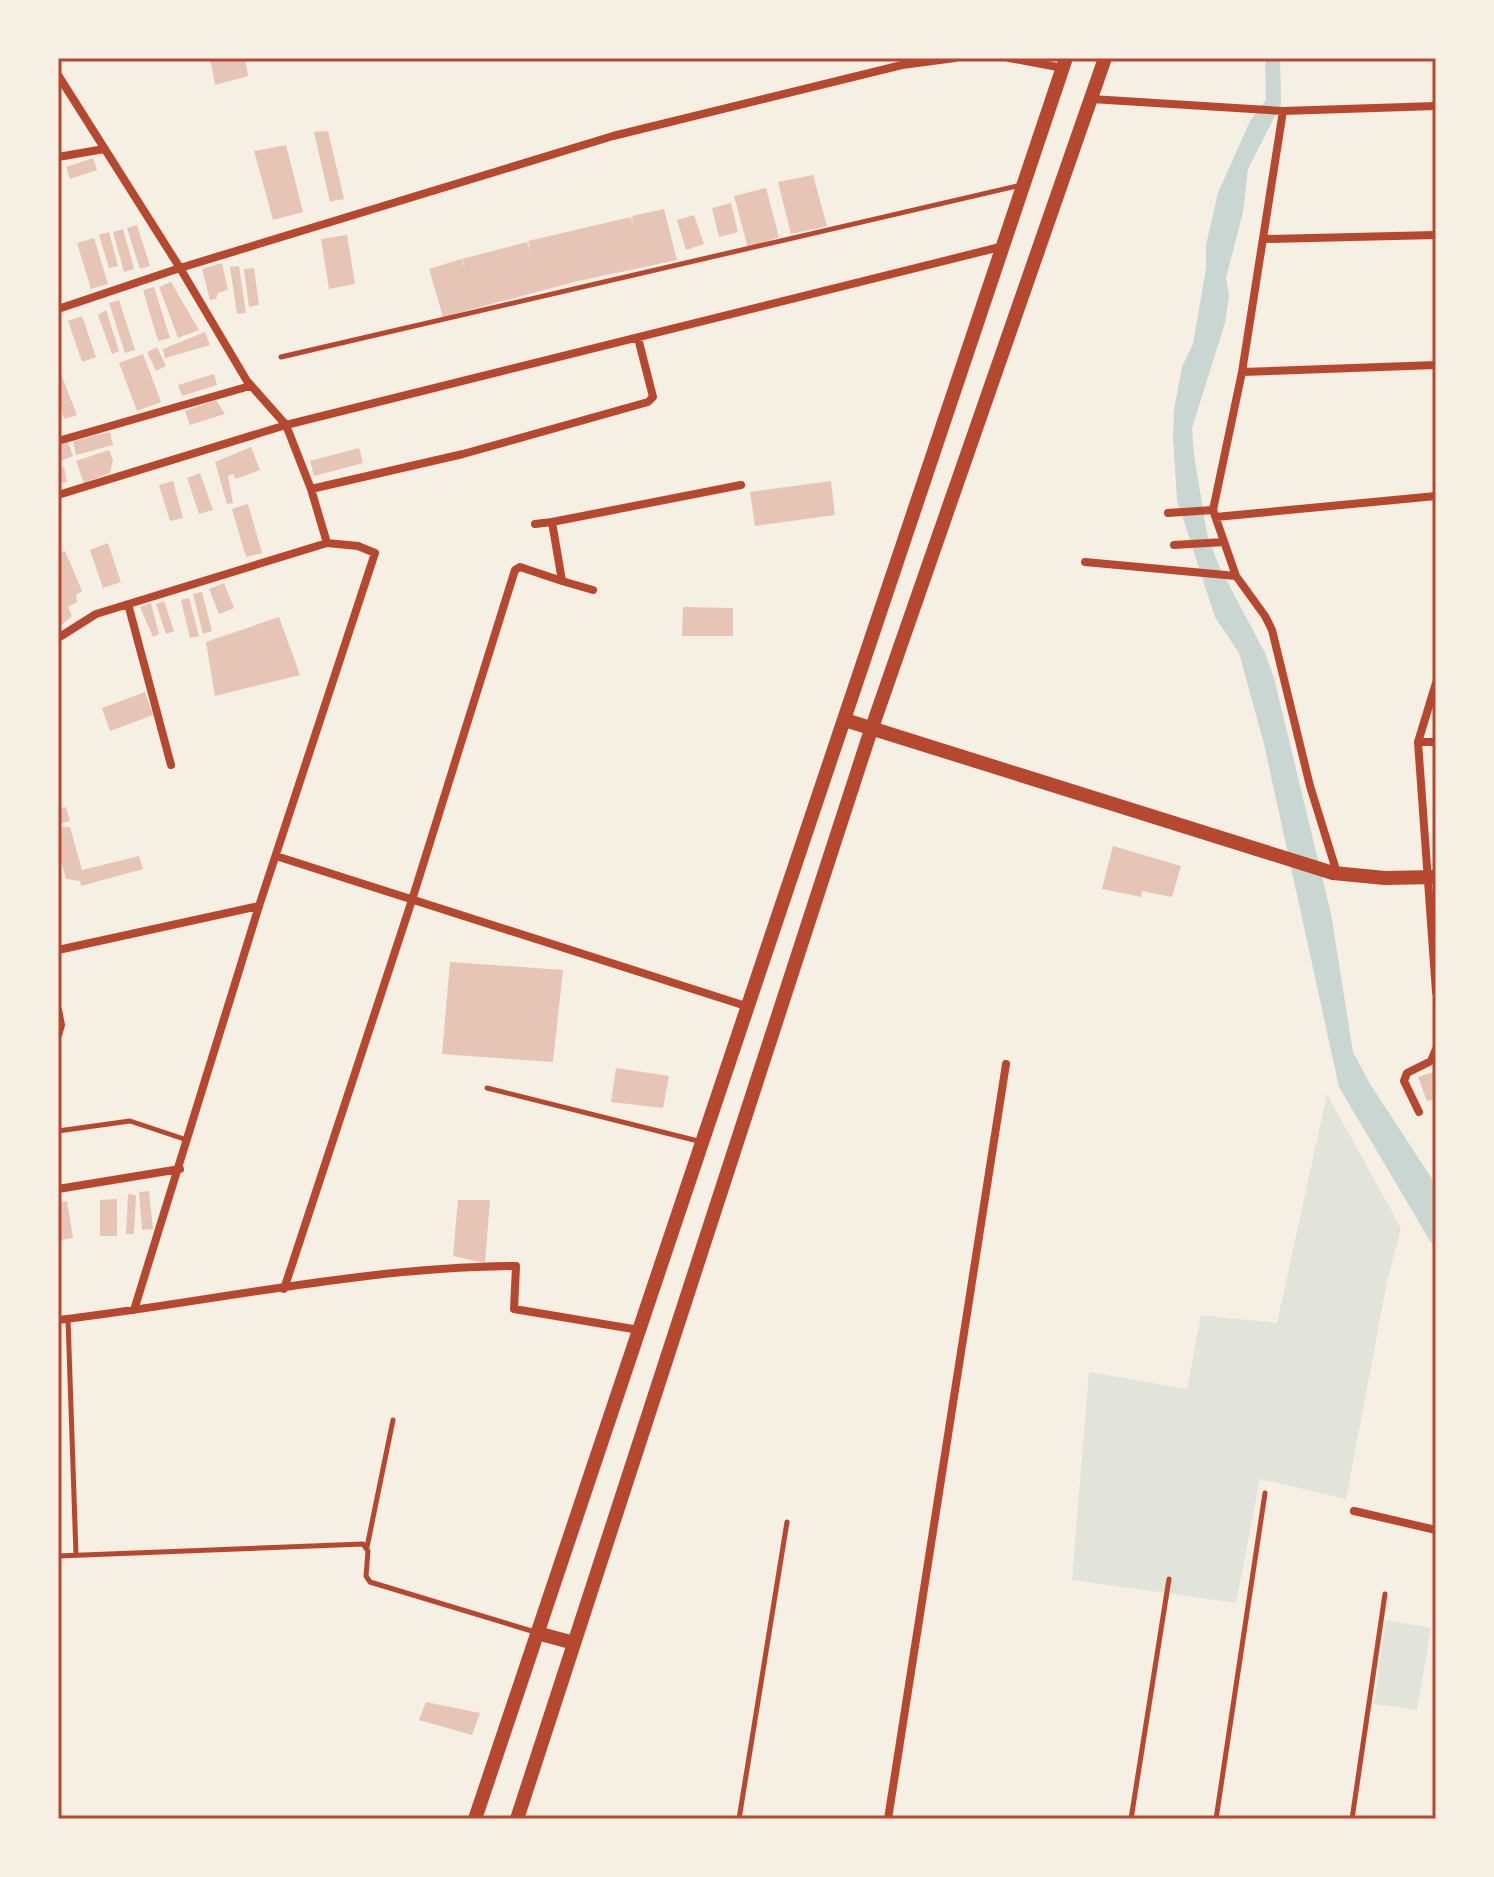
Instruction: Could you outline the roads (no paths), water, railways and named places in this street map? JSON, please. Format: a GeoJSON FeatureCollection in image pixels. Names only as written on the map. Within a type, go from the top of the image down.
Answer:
{"type":"FeatureCollection","features":[{"type":"Feature","properties":{"kind":"main road"},"geometry":{"type":"LineString","coordinates":[[517,1819],[871,729],[1105,58]]}},
{"type":"Feature","properties":{"kind":"main road"},"geometry":{"type":"LineString","coordinates":[[475,1819],[1064,63]]}},
{"type":"Feature","properties":{"kind":"main road"},"geometry":{"type":"LineString","coordinates":[[845,720],[1335,873],[1385,878],[1432,877]]}},
{"type":"Feature","properties":{"kind":"main road"},"geometry":{"type":"LineString","coordinates":[[537,1633],[574,1643]]}},
{"type":"Feature","properties":{"kind":"street"},"geometry":{"type":"LineString","coordinates":[[58,309],[180,268],[613,136],[902,65],[955,58]]}},
{"type":"Feature","properties":{"kind":"street"},"geometry":{"type":"LineString","coordinates":[[1009,58],[1064,63]]}},
{"type":"Feature","properties":{"kind":"street"},"geometry":{"type":"LineString","coordinates":[[58,75],[180,268],[250,386],[286,425],[311,489],[327,543]]}},
{"type":"Feature","properties":{"kind":"street"},"geometry":{"type":"LineString","coordinates":[[1091,99],[1282,111],[1436,106]]}},
{"type":"Feature","properties":{"kind":"street"},"geometry":{"type":"LineString","coordinates":[[1282,111],[1265,239],[1242,372],[1211,513],[1232,576],[1265,616],[1272,630],[1335,873]]}},
{"type":"Feature","properties":{"kind":"street"},"geometry":{"type":"LineString","coordinates":[[58,157],[104,149]]}},
{"type":"Feature","properties":{"kind":"street"},"geometry":{"type":"LineString","coordinates":[[1265,239],[1436,235]]}},
{"type":"Feature","properties":{"kind":"street"},"geometry":{"type":"LineString","coordinates":[[58,495],[286,425],[1004,245]]}},
{"type":"Feature","properties":{"kind":"street"},"geometry":{"type":"LineString","coordinates":[[311,489],[463,454],[648,402],[653,397],[638,338]]}},
{"type":"Feature","properties":{"kind":"street"},"geometry":{"type":"LineString","coordinates":[[1242,372],[1436,365]]}},
{"type":"Feature","properties":{"kind":"street"},"geometry":{"type":"LineString","coordinates":[[58,441],[250,386]]}},
{"type":"Feature","properties":{"kind":"street"},"geometry":{"type":"LineString","coordinates":[[535,524],[741,485]]}},
{"type":"Feature","properties":{"kind":"street"},"geometry":{"type":"LineString","coordinates":[[1168,513],[1211,513],[1436,496]]}},
{"type":"Feature","properties":{"kind":"street"},"geometry":{"type":"LineString","coordinates":[[552,522],[562,581]]}},
{"type":"Feature","properties":{"kind":"street"},"geometry":{"type":"LineString","coordinates":[[1174,545],[1219,542]]}},
{"type":"Feature","properties":{"kind":"street"},"geometry":{"type":"LineString","coordinates":[[58,638],[87,617],[327,543],[358,546],[375,553],[259,906],[134,1310]]}},
{"type":"Feature","properties":{"kind":"street"},"geometry":{"type":"LineString","coordinates":[[1085,562],[1232,576]]}},
{"type":"Feature","properties":{"kind":"street"},"geometry":{"type":"LineString","coordinates":[[284,1289],[412,900],[515,570],[520,567],[593,590]]}},
{"type":"Feature","properties":{"kind":"street"},"geometry":{"type":"LineString","coordinates":[[128,604],[171,765]]}},
{"type":"Feature","properties":{"kind":"street"},"geometry":{"type":"LineString","coordinates":[[1436,683],[1418,742],[1432,877],[1436,992]]}},
{"type":"Feature","properties":{"kind":"street"},"geometry":{"type":"LineString","coordinates":[[1418,742],[1436,742]]}},
{"type":"Feature","properties":{"kind":"street"},"geometry":{"type":"LineString","coordinates":[[276,856],[749,1007]]}},
{"type":"Feature","properties":{"kind":"street"},"geometry":{"type":"LineString","coordinates":[[58,950],[259,906]]}},
{"type":"Feature","properties":{"kind":"street"},"geometry":{"type":"LineString","coordinates":[[58,1010],[61,1025],[58,1035]]}},
{"type":"Feature","properties":{"kind":"street"},"geometry":{"type":"LineString","coordinates":[[1419,1112],[1404,1081],[1407,1073],[1431,1061],[1436,1049]]}},
{"type":"Feature","properties":{"kind":"street"},"geometry":{"type":"LineString","coordinates":[[888,1819],[1006,1064]]}},
{"type":"Feature","properties":{"kind":"street"},"geometry":{"type":"LineString","coordinates":[[58,1189],[180,1169]]}},
{"type":"Feature","properties":{"kind":"street"},"geometry":{"type":"LineString","coordinates":[[63,1319],[384,1273],[456,1266],[516,1266],[514,1309],[639,1330]]}},
{"type":"Feature","properties":{"kind":"street"},"geometry":{"type":"LineString","coordinates":[[1354,1511],[1436,1530]]}},
{"type":"Feature","properties":{"kind":"lane"},"geometry":{"type":"LineString","coordinates":[[281,357],[1026,183]]}},
{"type":"Feature","properties":{"kind":"lane"},"geometry":{"type":"LineString","coordinates":[[487,1088],[703,1143]]}},
{"type":"Feature","properties":{"kind":"lane"},"geometry":{"type":"LineString","coordinates":[[58,1131],[130,1121],[188,1140]]}},
{"type":"Feature","properties":{"kind":"lane"},"geometry":{"type":"LineString","coordinates":[[63,1319],[76,1555]]}},
{"type":"Feature","properties":{"kind":"lane"},"geometry":{"type":"LineString","coordinates":[[393,1420],[367,1547],[366,1576],[370,1582],[537,1633]]}},
{"type":"Feature","properties":{"kind":"lane"},"geometry":{"type":"LineString","coordinates":[[1216,1819],[1265,1493]]}},
{"type":"Feature","properties":{"kind":"lane"},"geometry":{"type":"LineString","coordinates":[[739,1819],[787,1522]]}},
{"type":"Feature","properties":{"kind":"lane"},"geometry":{"type":"LineString","coordinates":[[58,1556],[363,1544],[367,1547]]}},
{"type":"Feature","properties":{"kind":"lane"},"geometry":{"type":"LineString","coordinates":[[1131,1819],[1169,1579]]}},
{"type":"Feature","properties":{"kind":"lane"},"geometry":{"type":"LineString","coordinates":[[1352,1819],[1385,1594]]}}]}
